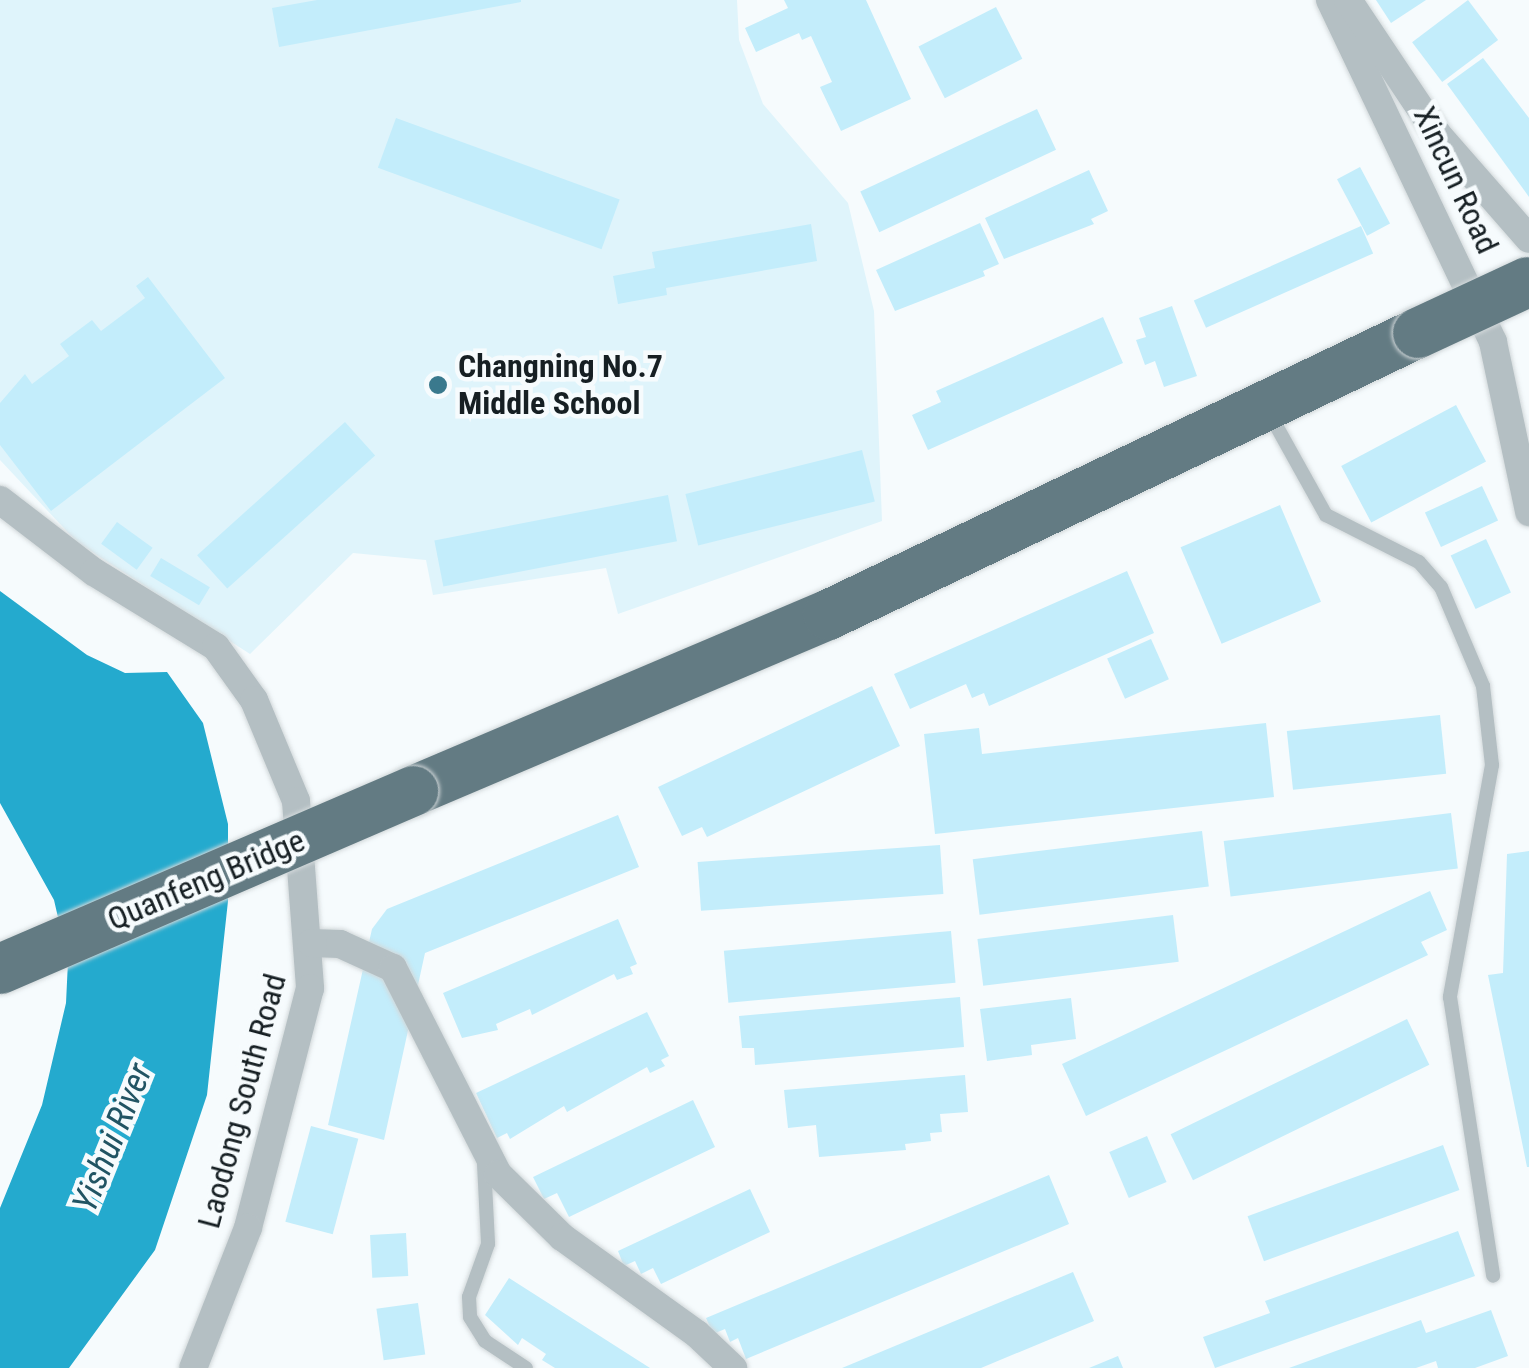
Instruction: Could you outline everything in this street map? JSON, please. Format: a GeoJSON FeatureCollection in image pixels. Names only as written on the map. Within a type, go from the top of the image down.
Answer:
{"type":"FeatureCollection","features":[{"type":"Feature","properties":{"kind":"highway","name":"Quanfeng Bridge"},"geometry":{"type":"LineString","coordinates":[[0,969],[828,616],[1418,333],[1528,267]]}},
{"type":"Feature","properties":{"kind":"street","name":"Xincun Road"},"geometry":{"type":"LineString","coordinates":[[1330,0],[1493,342],[1529,512]]}},
{"type":"Feature","properties":{"kind":"street","name":"Xincun Road"},"geometry":{"type":"LineString","coordinates":[[1348,0],[1528,267]]}},
{"type":"Feature","properties":{"kind":"street","name":"Laodong South Road"},"geometry":{"type":"LineString","coordinates":[[0,500],[94,572],[197,632],[239,676],[286,766],[296,802],[311,944],[310,988],[265,1173],[192,1368]]}},
{"type":"Feature","properties":{"kind":"street"},"geometry":{"type":"LineString","coordinates":[[311,944],[340,944],[393,968],[434,1039],[481,1144],[531,1210],[732,1368]]}},
{"type":"Feature","properties":{"kind":"lane"},"geometry":{"type":"LineString","coordinates":[[1266,406],[1326,515],[1419,562],[1442,587],[1482,686],[1492,766],[1450,997],[1493,1276]]}},
{"type":"Feature","properties":{"kind":"lane"},"geometry":{"type":"LineString","coordinates":[[481,1144],[488,1244],[469,1297],[470,1317],[485,1341],[526,1368]]}},
{"type":"Feature","properties":{"kind":"shaded area","name":"Changning No.7 Middle School"},"geometry":{"type":"Polygon","coordinates":[[[0,0],[737,0],[739,40],[763,104],[848,203],[874,311],[882,521],[618,614],[606,568],[433,595],[426,560],[353,553],[250,654],[77,542],[0,460],[0,0]]]}},
{"type":"Feature","properties":{"kind":"water","name":"Yishui River"},"geometry":{"type":"Polygon","coordinates":[[[0,591],[87,655],[125,673],[167,672],[203,723],[228,824],[228,901],[207,1095],[155,1250],[69,1368],[0,1368],[0,1208],[42,1105],[66,1003],[68,961],[54,900],[0,803],[0,591]]]}},
{"type":"Feature","properties":{"kind":"building"},"geometry":{"type":"Polygon","coordinates":[[[317,0],[521,2],[279,47],[272,8],[317,0]]]}},
{"type":"Feature","properties":{"kind":"building"},"geometry":{"type":"Polygon","coordinates":[[[784,0],[866,0],[911,99],[841,131],[820,87],[832,82],[811,36],[802,40],[799,33],[756,52],[745,28],[788,8],[784,0]]]}},
{"type":"Feature","properties":{"kind":"building"},"geometry":{"type":"Polygon","coordinates":[[[1376,0],[1426,0],[1391,23],[1376,0]]]}},
{"type":"Feature","properties":{"kind":"building"},"geometry":{"type":"Polygon","coordinates":[[[1468,0],[1498,40],[1442,82],[1412,42],[1468,0]]]}},
{"type":"Feature","properties":{"kind":"building"},"geometry":{"type":"Polygon","coordinates":[[[996,7],[1022,59],[945,98],[918,46],[996,7]]]}},
{"type":"Feature","properties":{"kind":"building"},"geometry":{"type":"Polygon","coordinates":[[[1483,58],[1529,118],[1529,197],[1447,84],[1483,58]]]}},
{"type":"Feature","properties":{"kind":"building"},"geometry":{"type":"Polygon","coordinates":[[[1037,109],[1056,150],[879,232],[860,191],[1037,109]]]}},
{"type":"Feature","properties":{"kind":"building"},"geometry":{"type":"Polygon","coordinates":[[[396,118],[620,199],[602,249],[378,168],[396,118]]]}},
{"type":"Feature","properties":{"kind":"building"},"geometry":{"type":"Polygon","coordinates":[[[1360,167],[1390,224],[1367,236],[1337,179],[1360,167]]]}},
{"type":"Feature","properties":{"kind":"building"},"geometry":{"type":"Polygon","coordinates":[[[1089,170],[1108,211],[1091,219],[1094,224],[1004,259],[985,218],[1089,170]]]}},
{"type":"Feature","properties":{"kind":"building"},"geometry":{"type":"Polygon","coordinates":[[[980,223],[999,264],[983,271],[985,276],[895,311],[876,270],[980,223]]]}},
{"type":"Feature","properties":{"kind":"building"},"geometry":{"type":"Polygon","coordinates":[[[811,224],[817,261],[666,288],[667,295],[618,304],[613,276],[655,268],[652,252],[811,224]]]}},
{"type":"Feature","properties":{"kind":"building"},"geometry":{"type":"Polygon","coordinates":[[[1361,226],[1373,253],[1206,328],[1194,300],[1361,226]]]}},
{"type":"Feature","properties":{"kind":"building"},"geometry":{"type":"Polygon","coordinates":[[[148,277],[225,378],[51,511],[0,445],[0,403],[25,374],[32,384],[69,356],[60,344],[92,320],[101,331],[145,298],[136,286],[148,277]]]}},
{"type":"Feature","properties":{"kind":"building"},"geometry":{"type":"Polygon","coordinates":[[[1172,306],[1197,376],[1164,387],[1155,361],[1145,365],[1136,340],[1146,337],[1139,318],[1172,306]]]}},
{"type":"Feature","properties":{"kind":"building"},"geometry":{"type":"Polygon","coordinates":[[[1103,317],[1123,363],[928,450],[912,415],[941,402],[936,391],[1103,317]]]}},
{"type":"Feature","properties":{"kind":"building"},"geometry":{"type":"Polygon","coordinates":[[[1456,405],[1486,462],[1371,523],[1341,466],[1456,405]]]}},
{"type":"Feature","properties":{"kind":"building"},"geometry":{"type":"Polygon","coordinates":[[[345,422],[375,455],[227,589],[197,555],[345,422]]]}},
{"type":"Feature","properties":{"kind":"building"},"geometry":{"type":"Polygon","coordinates":[[[862,450],[875,501],[698,545],[685,494],[862,450]]]}},
{"type":"Feature","properties":{"kind":"building"},"geometry":{"type":"Polygon","coordinates":[[[1482,486],[1498,520],[1441,547],[1425,513],[1482,486]]]}},
{"type":"Feature","properties":{"kind":"building"},"geometry":{"type":"Polygon","coordinates":[[[668,495],[677,541],[443,587],[434,540],[668,495]]]}},
{"type":"Feature","properties":{"kind":"building"},"geometry":{"type":"Polygon","coordinates":[[[1280,505],[1321,602],[1222,644],[1181,547],[1280,505]]]}},
{"type":"Feature","properties":{"kind":"building"},"geometry":{"type":"Polygon","coordinates":[[[117,522],[153,548],[137,570],[101,544],[117,522]]]}},
{"type":"Feature","properties":{"kind":"building"},"geometry":{"type":"Polygon","coordinates":[[[1486,539],[1511,592],[1476,609],[1451,555],[1486,539]]]}},
{"type":"Feature","properties":{"kind":"building"},"geometry":{"type":"Polygon","coordinates":[[[161,558],[210,587],[199,605],[150,576],[161,558]]]}},
{"type":"Feature","properties":{"kind":"building"},"geometry":{"type":"Polygon","coordinates":[[[1127,571],[1154,633],[989,706],[984,693],[972,698],[966,684],[910,709],[894,674],[1127,571]]]}},
{"type":"Feature","properties":{"kind":"building"},"geometry":{"type":"Polygon","coordinates":[[[1151,639],[1169,679],[1125,699],[1107,659],[1151,639]]]}},
{"type":"Feature","properties":{"kind":"building"},"geometry":{"type":"Polygon","coordinates":[[[872,686],[900,746],[707,837],[702,827],[682,836],[658,787],[872,686]]]}},
{"type":"Feature","properties":{"kind":"building"},"geometry":{"type":"Polygon","coordinates":[[[1440,715],[1446,774],[1293,790],[1287,731],[1440,715]]]}},
{"type":"Feature","properties":{"kind":"building"},"geometry":{"type":"Polygon","coordinates":[[[1266,723],[1274,797],[935,834],[924,734],[979,728],[982,754],[1266,723]]]}},
{"type":"Feature","properties":{"kind":"building"},"geometry":{"type":"Polygon","coordinates":[[[1451,813],[1458,869],[1231,896],[1224,841],[1451,813]]]}},
{"type":"Feature","properties":{"kind":"building"},"geometry":{"type":"Polygon","coordinates":[[[618,815],[639,867],[425,953],[384,1140],[328,1125],[372,929],[387,909],[618,815]]]}},
{"type":"Feature","properties":{"kind":"building"},"geometry":{"type":"Polygon","coordinates":[[[1202,831],[1209,887],[980,915],[973,859],[1202,831]]]}},
{"type":"Feature","properties":{"kind":"building"},"geometry":{"type":"Polygon","coordinates":[[[940,845],[943,894],[701,911],[698,862],[940,845]]]}},
{"type":"Feature","properties":{"kind":"building"},"geometry":{"type":"Polygon","coordinates":[[[1529,851],[1527,1167],[1488,975],[1503,973],[1507,854],[1529,851]]]}},
{"type":"Feature","properties":{"kind":"building"},"geometry":{"type":"Polygon","coordinates":[[[1430,891],[1447,930],[1421,942],[1428,955],[1086,1116],[1062,1064],[1430,891]]]}},
{"type":"Feature","properties":{"kind":"building"},"geometry":{"type":"Polygon","coordinates":[[[1173,915],[1179,962],[983,986],[977,939],[1173,915]]]}},
{"type":"Feature","properties":{"kind":"building"},"geometry":{"type":"Polygon","coordinates":[[[618,919],[637,964],[630,967],[633,974],[617,980],[614,974],[532,1015],[530,1009],[496,1024],[498,1030],[462,1038],[443,993],[618,919]]]}},
{"type":"Feature","properties":{"kind":"building"},"geometry":{"type":"Polygon","coordinates":[[[951,931],[956,983],[728,1003],[724,951],[951,931]]]}},
{"type":"Feature","properties":{"kind":"building"},"geometry":{"type":"Polygon","coordinates":[[[960,997],[964,1047],[755,1065],[754,1048],[742,1048],[739,1016],[960,997]]]}},
{"type":"Feature","properties":{"kind":"building"},"geometry":{"type":"Polygon","coordinates":[[[1071,998],[1076,1039],[1031,1045],[1032,1055],[987,1061],[980,1009],[1071,998]]]}},
{"type":"Feature","properties":{"kind":"building"},"geometry":{"type":"Polygon","coordinates":[[[647,1012],[669,1056],[661,1060],[665,1066],[650,1073],[647,1067],[567,1112],[564,1106],[510,1139],[507,1133],[497,1138],[476,1093],[647,1012]]]}},
{"type":"Feature","properties":{"kind":"building"},"geometry":{"type":"Polygon","coordinates":[[[1407,1019],[1429,1065],[1193,1180],[1171,1134],[1407,1019]]]}},
{"type":"Feature","properties":{"kind":"building"},"geometry":{"type":"Polygon","coordinates":[[[965,1075],[968,1112],[940,1114],[942,1132],[930,1133],[931,1141],[905,1144],[906,1150],[819,1157],[816,1125],[788,1128],[784,1090],[965,1075]]]}},
{"type":"Feature","properties":{"kind":"building"},"geometry":{"type":"Polygon","coordinates":[[[693,1100],[715,1147],[569,1217],[557,1193],[544,1199],[533,1177],[693,1100]]]}},
{"type":"Feature","properties":{"kind":"building"},"geometry":{"type":"Polygon","coordinates":[[[311,1126],[358,1139],[333,1234],[285,1222],[311,1126]]]}},
{"type":"Feature","properties":{"kind":"building"},"geometry":{"type":"Polygon","coordinates":[[[1147,1136],[1167,1182],[1129,1198],[1109,1152],[1147,1136]]]}},
{"type":"Feature","properties":{"kind":"building"},"geometry":{"type":"Polygon","coordinates":[[[1443,1145],[1459,1190],[1264,1261],[1248,1216],[1443,1145]]]}},
{"type":"Feature","properties":{"kind":"building"},"geometry":{"type":"Polygon","coordinates":[[[1049,1175],[1069,1224],[746,1359],[738,1338],[730,1342],[725,1329],[713,1334],[706,1318],[1049,1175]]]}},
{"type":"Feature","properties":{"kind":"building"},"geometry":{"type":"Polygon","coordinates":[[[750,1189],[770,1232],[661,1284],[653,1268],[641,1274],[635,1261],[624,1266],[618,1251],[750,1189]]]}},
{"type":"Feature","properties":{"kind":"building"},"geometry":{"type":"Polygon","coordinates":[[[1458,1231],[1475,1276],[1215,1368],[1203,1337],[1270,1313],[1265,1301],[1458,1231]]]}},
{"type":"Feature","properties":{"kind":"building"},"geometry":{"type":"Polygon","coordinates":[[[406,1233],[408,1276],[372,1278],[370,1235],[406,1233]]]}},
{"type":"Feature","properties":{"kind":"building"},"geometry":{"type":"Polygon","coordinates":[[[1073,1272],[1094,1321],[981,1368],[842,1368],[1073,1272]]]}},
{"type":"Feature","properties":{"kind":"building"},"geometry":{"type":"Polygon","coordinates":[[[509,1278],[650,1368],[555,1368],[542,1360],[546,1354],[522,1338],[518,1345],[485,1315],[509,1278]]]}},
{"type":"Feature","properties":{"kind":"building"},"geometry":{"type":"Polygon","coordinates":[[[418,1303],[425,1354],[384,1360],[376,1309],[418,1303]]]}},
{"type":"Feature","properties":{"kind":"building"},"geometry":{"type":"Polygon","coordinates":[[[1491,1310],[1508,1356],[1475,1368],[1438,1368],[1436,1361],[1416,1368],[1289,1368],[1421,1320],[1426,1333],[1491,1310]]]}},
{"type":"Feature","properties":{"kind":"building"},"geometry":{"type":"Polygon","coordinates":[[[1118,1356],[1123,1368],[1089,1368],[1118,1356]]]}},
{"type":"Feature","properties":{"kind":"place","name":"Changning No.7 Middle School"},"geometry":{"type":"Point","coordinates":[438,385]}}]}
